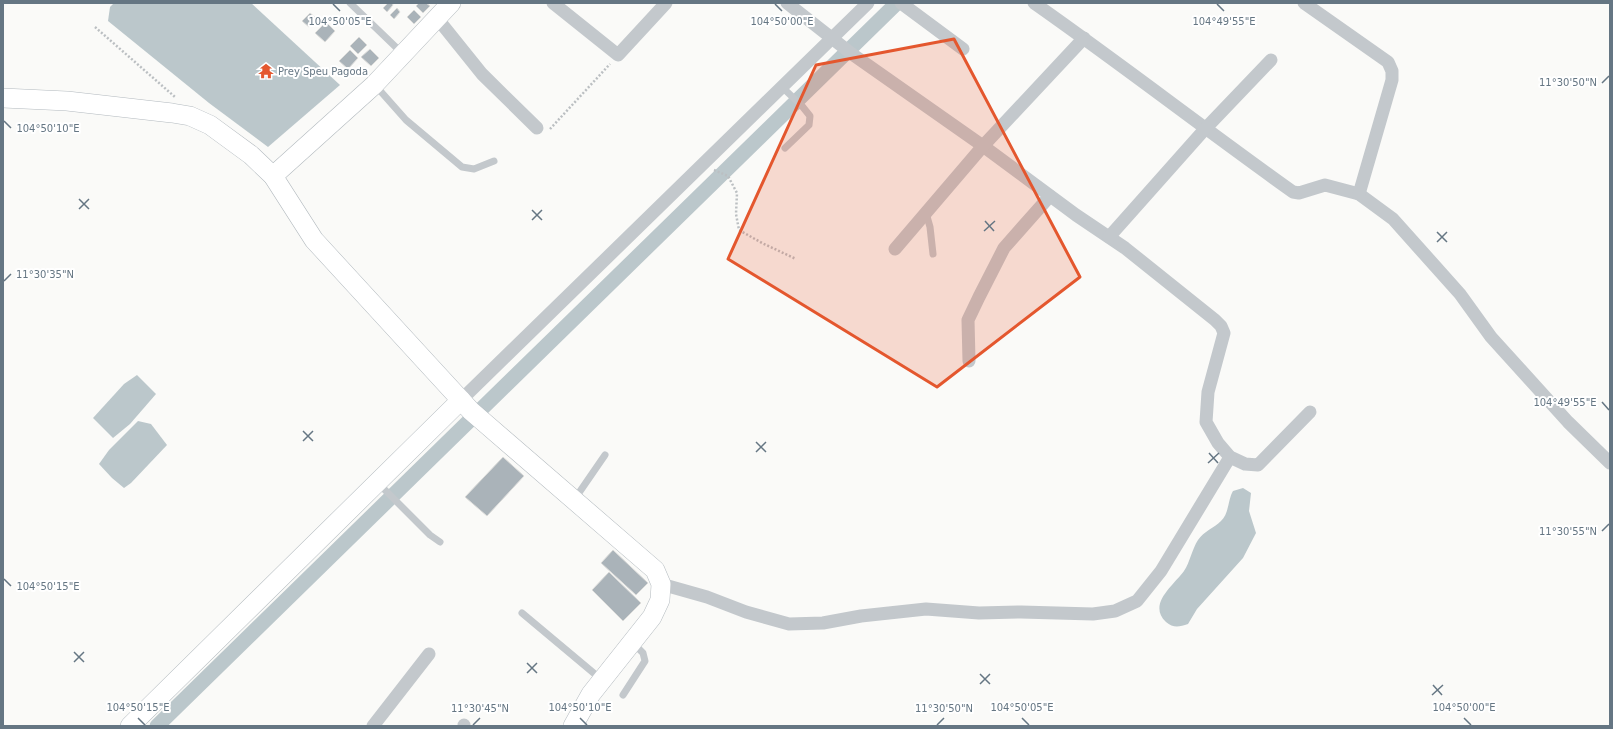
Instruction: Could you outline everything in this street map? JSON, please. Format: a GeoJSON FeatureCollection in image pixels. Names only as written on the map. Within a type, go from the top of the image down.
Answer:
{"type":"FeatureCollection","features":[{"type":"Feature","properties":{"kind":"street"},"geometry":{"type":"LineString","coordinates":[[273,176],[374,85],[451,3]]}},
{"type":"Feature","properties":{"kind":"street"},"geometry":{"type":"LineString","coordinates":[[553,3],[618,55],[666,3]]}},
{"type":"Feature","properties":{"kind":"street"},"geometry":{"type":"LineString","coordinates":[[787,3],[852,54],[1125,248],[1221,326],[1224,333],[1208,392],[1206,422],[1218,443],[1230,456],[1246,464],[1258,465],[1310,412]]}},
{"type":"Feature","properties":{"kind":"street"},"geometry":{"type":"LineString","coordinates":[[130,726],[382,487],[471,410],[836,42],[868,3]]}},
{"type":"Feature","properties":{"kind":"street"},"geometry":{"type":"LineString","coordinates":[[1034,3],[1084,38],[1292,192],[1299,193],[1325,185],[1359,194],[1393,219],[1460,294],[1491,337],[1568,422],[1610,463]]}},
{"type":"Feature","properties":{"kind":"street"},"geometry":{"type":"LineString","coordinates":[[1304,3],[1388,62],[1392,71],[1392,80],[1359,194]]}},
{"type":"Feature","properties":{"kind":"street"},"geometry":{"type":"LineString","coordinates":[[903,4],[963,48]]}},
{"type":"Feature","properties":{"kind":"street"},"geometry":{"type":"LineString","coordinates":[[437,18],[482,74],[537,128]]}},
{"type":"Feature","properties":{"kind":"street"},"geometry":{"type":"LineString","coordinates":[[895,249],[983,146],[1084,38]]}},
{"type":"Feature","properties":{"kind":"street"},"geometry":{"type":"LineString","coordinates":[[1109,237],[1205,129],[1271,60]]}},
{"type":"Feature","properties":{"kind":"street"},"geometry":{"type":"LineString","coordinates":[[3,98],[67,101],[172,112],[190,116],[210,125],[251,155],[273,176],[314,240],[471,410],[655,570],[661,584],[660,600],[652,617],[591,694],[573,726]]}},
{"type":"Feature","properties":{"kind":"street"},"geometry":{"type":"LineString","coordinates":[[969,361],[968,320],[979,297],[1004,248],[1050,196]]}},
{"type":"Feature","properties":{"kind":"street"},"geometry":{"type":"LineString","coordinates":[[661,584],[707,597],[746,612],[789,624],[823,623],[861,616],[926,609],[979,613],[1021,612],[1093,614],[1115,611],[1137,601],[1161,571],[1230,456]]}},
{"type":"Feature","properties":{"kind":"street"},"geometry":{"type":"LineString","coordinates":[[373,726],[429,654]]}},
{"type":"Feature","properties":{"kind":"lane"},"geometry":{"type":"LineString","coordinates":[[350,3],[403,54]]}},
{"type":"Feature","properties":{"kind":"lane"},"geometry":{"type":"LineString","coordinates":[[374,85],[406,120],[462,167],[474,169],[494,161]]}},
{"type":"Feature","properties":{"kind":"lane"},"geometry":{"type":"LineString","coordinates":[[785,148],[809,125],[810,116],[786,91]]}},
{"type":"Feature","properties":{"kind":"lane"},"geometry":{"type":"LineString","coordinates":[[926,214],[930,227],[933,254]]}},
{"type":"Feature","properties":{"kind":"lane"},"geometry":{"type":"LineString","coordinates":[[574,500],[605,455]]}},
{"type":"Feature","properties":{"kind":"lane"},"geometry":{"type":"LineString","coordinates":[[382,487],[430,535],[440,542]]}},
{"type":"Feature","properties":{"kind":"lane"},"geometry":{"type":"LineString","coordinates":[[522,613],[602,680]]}},
{"type":"Feature","properties":{"kind":"lane"},"geometry":{"type":"LineString","coordinates":[[623,695],[645,661],[643,653],[632,642]]}},
{"type":"Feature","properties":{"kind":"path"},"geometry":{"type":"LineString","coordinates":[[95,27],[179,100]]}},
{"type":"Feature","properties":{"kind":"path"},"geometry":{"type":"LineString","coordinates":[[537,128],[548,132],[618,55]]}},
{"type":"Feature","properties":{"kind":"path"},"geometry":{"type":"LineString","coordinates":[[711,169],[728,176],[737,192],[736,214],[739,230],[796,259]]}},
{"type":"Feature","properties":{"kind":"highlighted area"},"geometry":{"type":"Polygon","coordinates":[[[954,39],[1080,277],[937,387],[728,259],[816,65],[954,39]]]}},
{"type":"Feature","properties":{"kind":"shaded area"},"geometry":{"type":"Polygon","coordinates":[[[114,3],[251,3],[340,85],[268,147],[209,103],[108,21],[110,7],[114,3]]]}},
{"type":"Feature","properties":{"kind":"shaded area"},"geometry":{"type":"Polygon","coordinates":[[[137,375],[156,394],[130,424],[113,438],[93,418],[124,384],[137,375]]]}},
{"type":"Feature","properties":{"kind":"shaded area"},"geometry":{"type":"Polygon","coordinates":[[[138,421],[151,424],[167,445],[131,483],[124,488],[99,464],[109,450],[138,421]]]}},
{"type":"Feature","properties":{"kind":"shaded area"},"geometry":{"type":"Polygon","coordinates":[[[1243,488],[1251,493],[1249,511],[1256,533],[1243,558],[1197,609],[1188,624],[1176,626],[1169,624],[1161,615],[1159,608],[1164,595],[1184,571],[1198,540],[1203,534],[1224,518],[1233,491],[1243,488]]]}},
{"type":"Feature","properties":{"kind":"building"},"geometry":{"type":"Polygon","coordinates":[[[388,3],[392,3],[393,5],[387,12],[383,8],[388,3]]]}},
{"type":"Feature","properties":{"kind":"building"},"geometry":{"type":"Polygon","coordinates":[[[419,3],[426,3],[430,6],[423,13],[416,6],[419,3]]]}},
{"type":"Feature","properties":{"kind":"building"},"geometry":{"type":"Polygon","coordinates":[[[397,8],[400,12],[394,19],[390,15],[397,8]]]}},
{"type":"Feature","properties":{"kind":"building"},"geometry":{"type":"Polygon","coordinates":[[[414,10],[421,17],[414,24],[407,17],[414,10]]]}},
{"type":"Feature","properties":{"kind":"building"},"geometry":{"type":"Polygon","coordinates":[[[310,13],[317,19],[309,27],[302,21],[310,13]]]}},
{"type":"Feature","properties":{"kind":"building"},"geometry":{"type":"Polygon","coordinates":[[[326,22],[335,31],[325,42],[315,33],[326,22]]]}},
{"type":"Feature","properties":{"kind":"building"},"geometry":{"type":"Polygon","coordinates":[[[359,37],[367,45],[358,54],[350,46],[359,37]]]}},
{"type":"Feature","properties":{"kind":"building"},"geometry":{"type":"Polygon","coordinates":[[[370,49],[379,58],[371,66],[361,57],[370,49]]]}},
{"type":"Feature","properties":{"kind":"building"},"geometry":{"type":"Polygon","coordinates":[[[350,50],[358,58],[348,69],[339,61],[350,50]]]}},
{"type":"Feature","properties":{"kind":"building"},"geometry":{"type":"Polygon","coordinates":[[[503,457],[524,476],[487,516],[465,497],[503,457]]]}},
{"type":"Feature","properties":{"kind":"building"},"geometry":{"type":"Polygon","coordinates":[[[613,550],[648,583],[636,595],[601,563],[613,550]]]}},
{"type":"Feature","properties":{"kind":"building"},"geometry":{"type":"Polygon","coordinates":[[[609,572],[641,603],[623,621],[592,590],[609,572]]]}},
{"type":"Feature","properties":{"kind":"waterway"},"geometry":{"type":"LineString","coordinates":[[157,726],[897,3]]}},
{"type":"Feature","properties":{"kind":"place","name":"Prey Speu Pagoda"},"geometry":{"type":"Point","coordinates":[266,71]}}]}
